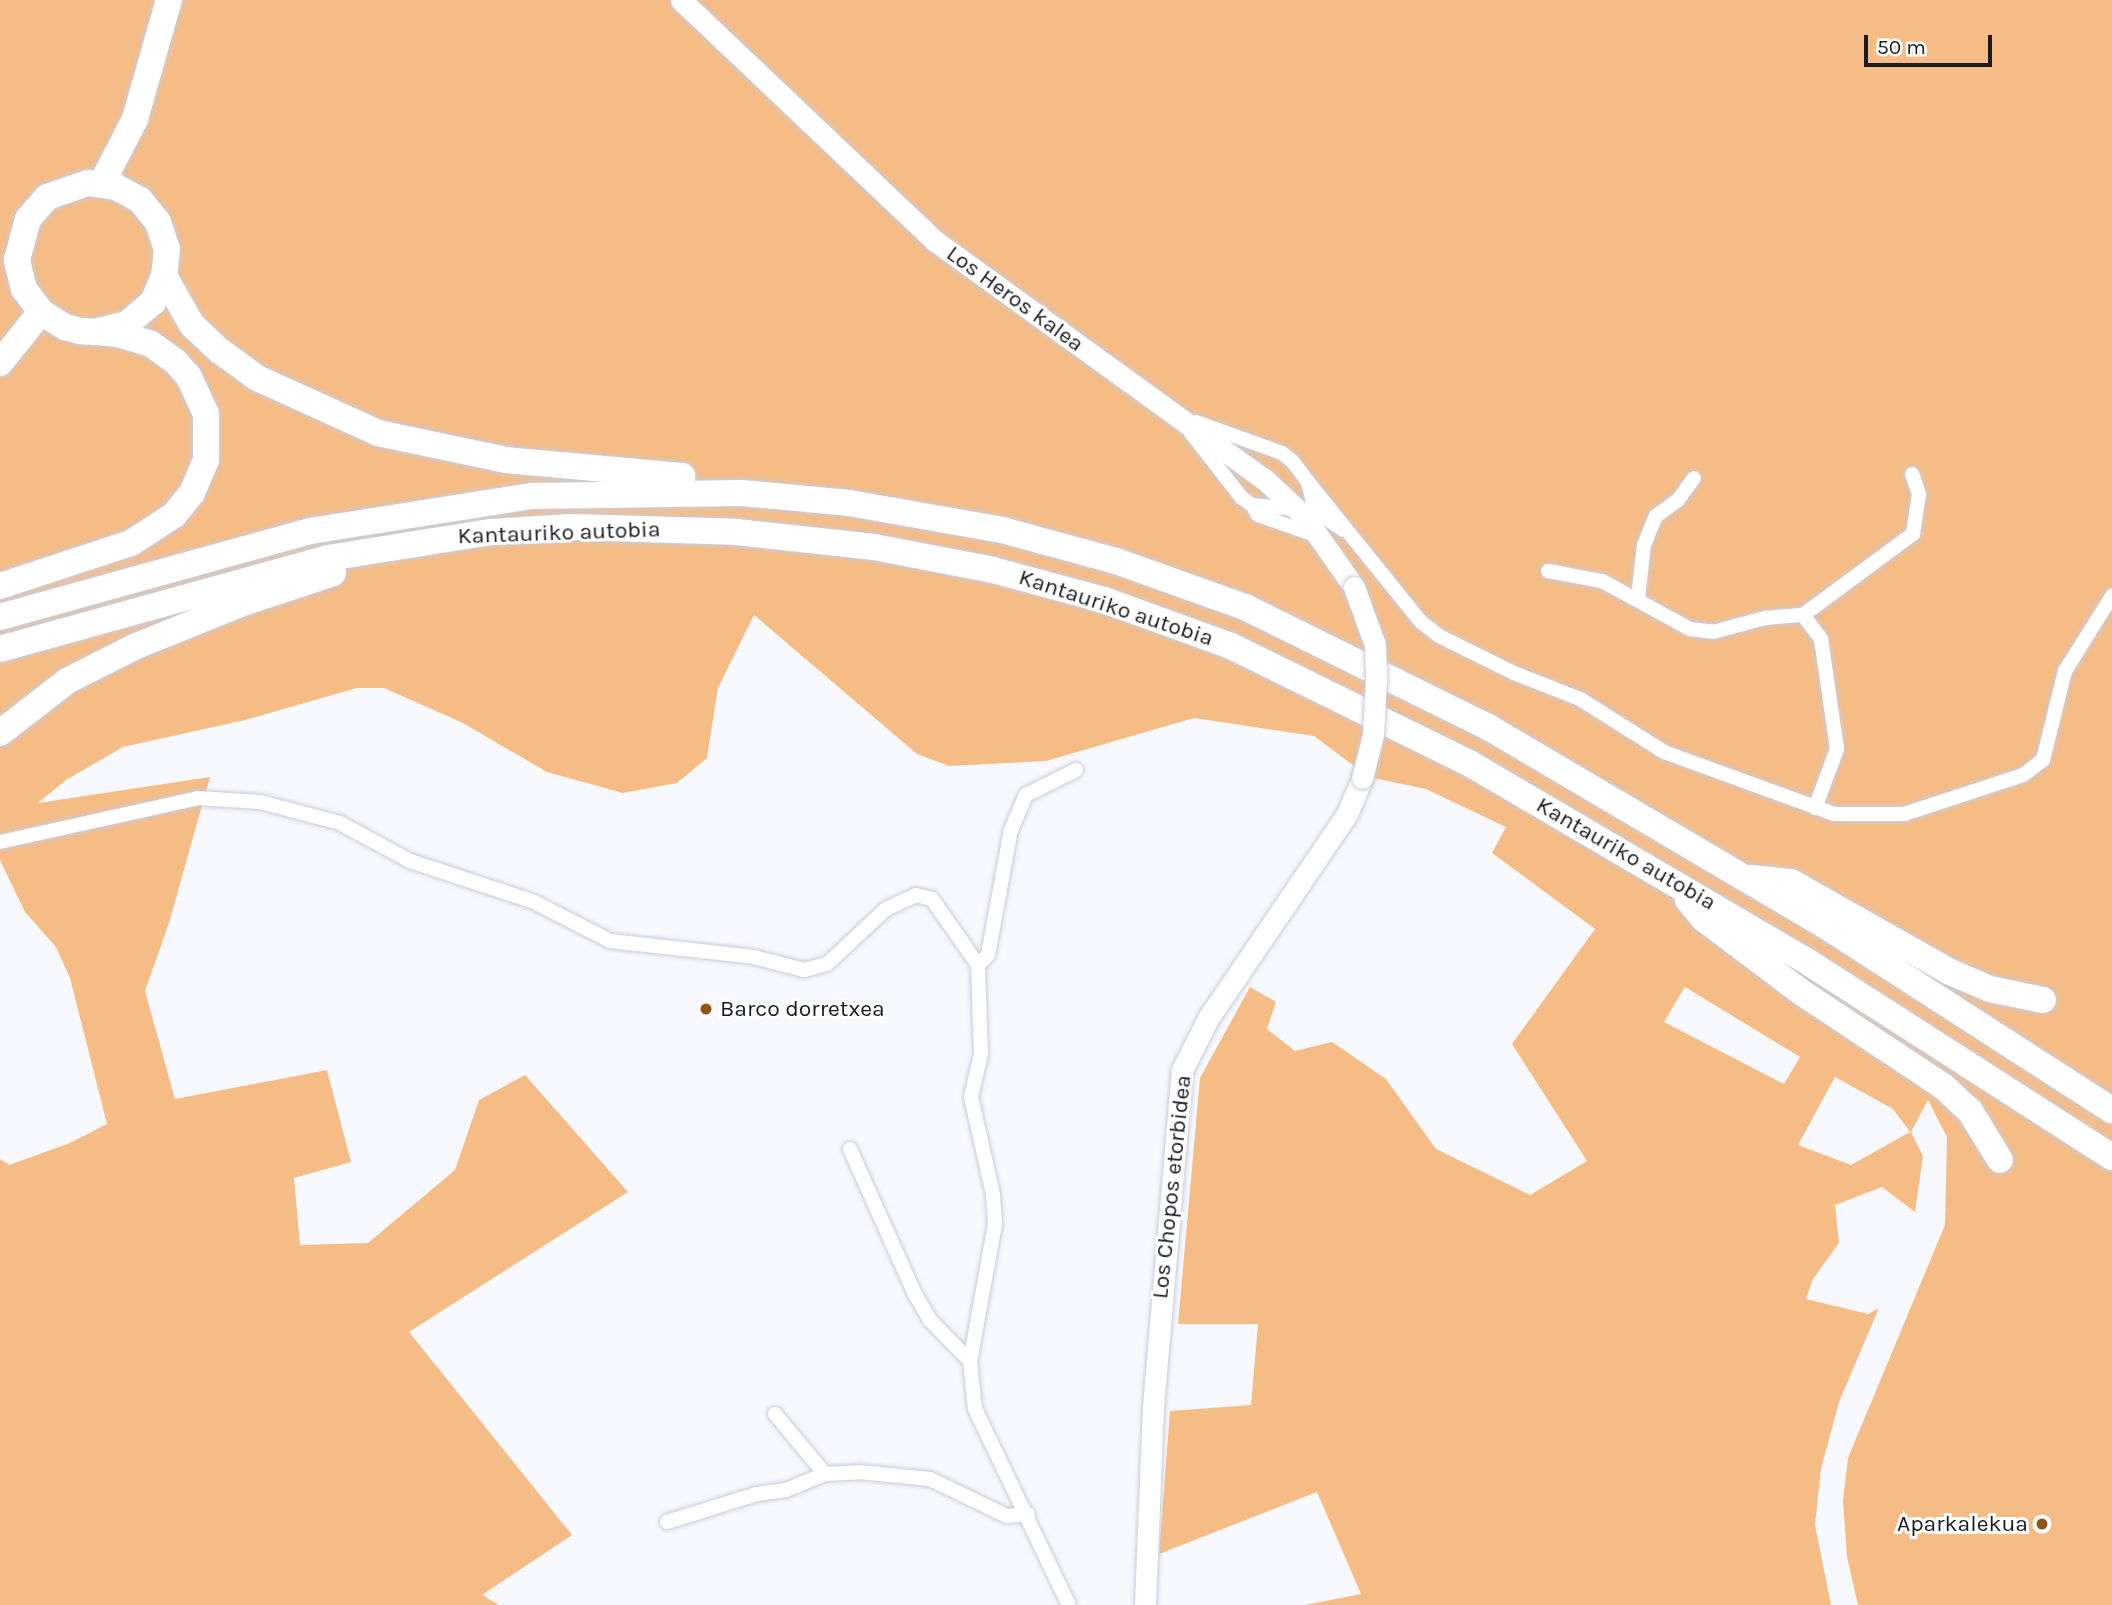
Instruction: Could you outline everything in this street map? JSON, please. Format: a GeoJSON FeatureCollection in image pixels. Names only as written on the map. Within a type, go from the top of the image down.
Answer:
{"type":"FeatureCollection","features":[{"type":"Feature","properties":{"kind":"highway"},"geometry":{"type":"LineString","coordinates":[[103,183],[135,119],[169,0]]}},
{"type":"Feature","properties":{"kind":"highway"},"geometry":{"type":"LineString","coordinates":[[0,586],[131,543],[174,515],[192,493],[206,460],[206,414],[189,377],[176,362],[151,344],[119,334],[94,332],[65,327],[41,312],[19,275],[18,246],[24,225],[36,207],[60,190],[103,183],[129,192],[150,210],[167,249],[164,276],[153,302],[136,318],[94,332]]}},
{"type":"Feature","properties":{"kind":"highway"},"geometry":{"type":"LineString","coordinates":[[164,276],[192,325],[257,379],[378,433],[506,460],[803,488],[849,503]]}},
{"type":"Feature","properties":{"kind":"highway"},"geometry":{"type":"LineString","coordinates":[[0,363],[41,312]]}},
{"type":"Feature","properties":{"kind":"highway","name":"Kantauriko autobia"},"geometry":{"type":"LineString","coordinates":[[0,617],[310,530],[470,503],[684,491],[849,503],[1055,542],[1247,608],[1489,727],[1744,877],[2112,1110]]}},
{"type":"Feature","properties":{"kind":"highway"},"geometry":{"type":"LineString","coordinates":[[0,733],[67,681],[134,647],[240,604],[338,572],[572,527]]}},
{"type":"Feature","properties":{"kind":"highway","name":"Kantauriko autobia"},"geometry":{"type":"LineString","coordinates":[[0,649],[328,558],[442,538],[572,527],[736,532],[862,545],[993,570],[1104,600],[1231,646],[1346,699],[1480,769],[1805,960],[2112,1157]]}},
{"type":"Feature","properties":{"kind":"highway"},"geometry":{"type":"LineString","coordinates":[[1744,877],[1791,882],[1948,971],[1990,989],[2043,1000]]}},
{"type":"Feature","properties":{"kind":"highway"},"geometry":{"type":"LineString","coordinates":[[1676,885],[1704,919],[1843,1023],[1944,1087],[1970,1111],[2000,1160]]}},
{"type":"Feature","properties":{"kind":"street","name":"Los Heros kalea"},"geometry":{"type":"LineString","coordinates":[[681,0],[935,241],[1306,509],[1354,587]]}},
{"type":"Feature","properties":{"kind":"street"},"geometry":{"type":"LineString","coordinates":[[1176,413],[1268,447],[1293,462],[1420,621],[1439,636],[1514,673],[1580,699],[1664,752],[1834,814],[1904,814],[2023,775],[2043,760],[2065,671],[2112,596]]}},
{"type":"Feature","properties":{"kind":"street"},"geometry":{"type":"LineString","coordinates":[[1176,413],[1258,515],[1321,537]]}},
{"type":"Feature","properties":{"kind":"street"},"geometry":{"type":"LineString","coordinates":[[1236,488],[1242,461],[1268,447]]}},
{"type":"Feature","properties":{"kind":"street"},"geometry":{"type":"LineString","coordinates":[[1548,571],[1602,581],[1638,599],[1670,622],[1713,632],[1765,618],[1803,615],[1913,534],[1919,495],[1912,474]]}},
{"type":"Feature","properties":{"kind":"street"},"geometry":{"type":"LineString","coordinates":[[1638,599],[1644,545],[1656,516],[1678,500],[1693,478]]}},
{"type":"Feature","properties":{"kind":"street"},"geometry":{"type":"LineString","coordinates":[[1306,509],[1308,482]]}},
{"type":"Feature","properties":{"kind":"street"},"geometry":{"type":"LineString","coordinates":[[1252,505],[1306,509],[1356,539]]}},
{"type":"Feature","properties":{"kind":"street","name":"Los Chopos etorbidea"},"geometry":{"type":"LineString","coordinates":[[1145,1605],[1153,1407],[1182,1070],[1209,1017],[1348,814],[1362,778],[1373,734],[1375,645],[1354,587]]}},
{"type":"Feature","properties":{"kind":"street"},"geometry":{"type":"LineString","coordinates":[[1803,615],[1821,639],[1837,749],[1815,808]]}},
{"type":"Feature","properties":{"kind":"street"},"geometry":{"type":"LineString","coordinates":[[978,965],[988,956],[1011,830],[1026,795],[1076,770]]}},
{"type":"Feature","properties":{"kind":"street"},"geometry":{"type":"LineString","coordinates":[[0,842],[198,798],[260,802],[340,823],[410,862],[532,901],[610,941],[754,957],[804,970],[827,964],[886,909],[916,895],[932,899],[978,965],[981,1054],[971,1097],[993,1195],[995,1224],[970,1361],[982,1426],[1028,1514],[1069,1605]]}},
{"type":"Feature","properties":{"kind":"street"},"geometry":{"type":"LineString","coordinates":[[850,1149],[915,1294],[930,1320],[970,1361]]}},
{"type":"Feature","properties":{"kind":"street"},"geometry":{"type":"LineString","coordinates":[[775,1414],[825,1474]]}},
{"type":"Feature","properties":{"kind":"street"},"geometry":{"type":"LineString","coordinates":[[667,1522],[757,1494],[786,1490],[825,1474],[859,1472],[930,1479],[1007,1516],[1028,1514]]}},
{"type":"Feature","properties":{"kind":"shaded area"},"geometry":{"type":"Polygon","coordinates":[[[0,0],[2112,0],[2112,1605],[1858,1605],[1847,1557],[1843,1500],[1848,1458],[1945,1225],[1947,1137],[1928,1100],[1911,1132],[1923,1156],[1915,1212],[1882,1187],[1835,1205],[1839,1243],[1813,1279],[1806,1299],[1868,1314],[1879,1308],[1839,1402],[1821,1469],[1815,1525],[1831,1605],[1305,1605],[1361,1594],[1317,1492],[1159,1554],[1170,1411],[1251,1405],[1258,1324],[1178,1324],[1200,1078],[1250,987],[1276,1002],[1267,1029],[1295,1051],[1332,1042],[1386,1079],[1436,1149],[1530,1195],[1587,1161],[1512,1044],[1595,929],[1492,853],[1506,827],[1426,789],[1369,777],[1314,736],[1194,718],[1046,761],[949,766],[917,754],[754,615],[718,688],[707,758],[677,783],[623,793],[547,772],[463,723],[384,688],[357,688],[245,720],[123,747],[66,780],[38,803],[210,777],[169,923],[145,991],[175,1099],[327,1070],[351,1162],[294,1178],[300,1245],[368,1243],[455,1170],[479,1100],[525,1075],[628,1192],[409,1332],[572,1535],[482,1595],[499,1605],[0,1605],[0,1159],[9,1165],[70,1143],[107,1124],[70,978],[56,947],[25,912],[0,860],[0,0]],[[1685,987],[1664,1022],[1784,1084],[1800,1057],[1685,987]],[[1835,1077],[1798,1145],[1851,1165],[1910,1132],[1893,1109],[1835,1077]]]}},
{"type":"Feature","properties":{"kind":"place","name":"Barco dorretxea"},"geometry":{"type":"Point","coordinates":[706,1009]}},
{"type":"Feature","properties":{"kind":"place","name":"Aparkalekua"},"geometry":{"type":"Point","coordinates":[2042,1524]}}]}
